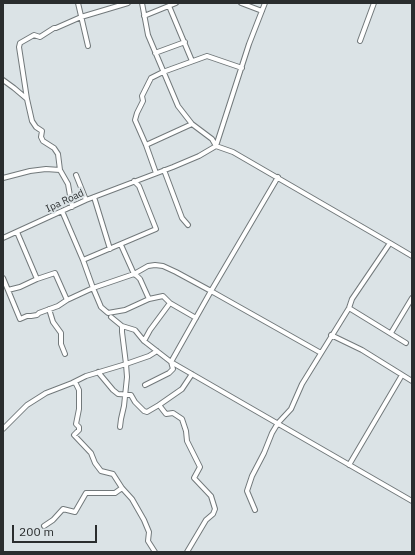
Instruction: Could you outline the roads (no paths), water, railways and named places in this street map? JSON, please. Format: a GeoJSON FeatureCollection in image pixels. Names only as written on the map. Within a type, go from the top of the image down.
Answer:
{"type":"FeatureCollection","features":[{"type":"Feature","properties":{"kind":"street"},"geometry":{"type":"LineString","coordinates":[[78,3],[88,46]]}},
{"type":"Feature","properties":{"kind":"street"},"geometry":{"type":"LineString","coordinates":[[72,207],[68,184],[60,170],[58,154],[54,148],[43,141],[41,137],[42,131],[36,127],[32,121],[19,47],[20,43],[34,36],[40,37],[54,28],[81,16],[128,3]]}},
{"type":"Feature","properties":{"kind":"street"},"geometry":{"type":"LineString","coordinates":[[142,3],[148,35],[162,72],[178,106],[192,124],[212,139],[216,146],[233,152],[278,177],[412,256]]}},
{"type":"Feature","properties":{"kind":"street"},"geometry":{"type":"LineString","coordinates":[[144,16],[176,3]]}},
{"type":"Feature","properties":{"kind":"street"},"geometry":{"type":"LineString","coordinates":[[241,3],[262,11]]}},
{"type":"Feature","properties":{"kind":"street"},"geometry":{"type":"LineString","coordinates":[[216,146],[265,3]]}},
{"type":"Feature","properties":{"kind":"street"},"geometry":{"type":"LineString","coordinates":[[360,41],[374,3]]}},
{"type":"Feature","properties":{"kind":"street"},"geometry":{"type":"LineString","coordinates":[[169,6],[192,61]]}},
{"type":"Feature","properties":{"kind":"street"},"geometry":{"type":"LineString","coordinates":[[155,53],[184,42]]}},
{"type":"Feature","properties":{"kind":"street"},"geometry":{"type":"LineString","coordinates":[[156,173],[135,120],[143,101],[142,96],[152,78],[162,72],[207,56],[242,68]]}},
{"type":"Feature","properties":{"kind":"street"},"geometry":{"type":"LineString","coordinates":[[3,80],[27,99]]}},
{"type":"Feature","properties":{"kind":"street"},"geometry":{"type":"LineString","coordinates":[[146,145],[192,124]]}},
{"type":"Feature","properties":{"kind":"street","name":"Ipa Road"},"geometry":{"type":"LineString","coordinates":[[3,238],[94,196],[199,156],[216,146]]}},
{"type":"Feature","properties":{"kind":"street"},"geometry":{"type":"LineString","coordinates":[[3,178],[30,171],[46,169],[60,170]]}},
{"type":"Feature","properties":{"kind":"street"},"geometry":{"type":"LineString","coordinates":[[164,170],[182,218],[188,225]]}},
{"type":"Feature","properties":{"kind":"street"},"geometry":{"type":"LineString","coordinates":[[76,175],[86,200]]}},
{"type":"Feature","properties":{"kind":"street"},"geometry":{"type":"LineString","coordinates":[[145,385],[171,371],[173,366],[171,362],[278,177]]}},
{"type":"Feature","properties":{"kind":"street"},"geometry":{"type":"LineString","coordinates":[[82,260],[156,228],[139,186],[134,181]]}},
{"type":"Feature","properties":{"kind":"street"},"geometry":{"type":"LineString","coordinates":[[94,196],[110,249]]}},
{"type":"Feature","properties":{"kind":"street"},"geometry":{"type":"LineString","coordinates":[[62,211],[101,307],[108,312],[125,310],[149,299],[163,296],[170,303],[196,318]]}},
{"type":"Feature","properties":{"kind":"street"},"geometry":{"type":"LineString","coordinates":[[17,232],[37,279]]}},
{"type":"Feature","properties":{"kind":"street"},"geometry":{"type":"LineString","coordinates":[[255,510],[247,491],[252,476],[264,453],[268,440],[278,423],[291,409],[302,384],[331,335],[350,308],[352,299],[390,243]]}},
{"type":"Feature","properties":{"kind":"street"},"geometry":{"type":"LineString","coordinates":[[120,244],[134,274],[140,279],[149,299]]}},
{"type":"Feature","properties":{"kind":"street"},"geometry":{"type":"LineString","coordinates":[[3,278],[20,318],[34,316],[49,310],[93,288],[134,274],[148,266],[163,266],[211,291],[321,353]]}},
{"type":"Feature","properties":{"kind":"street"},"geometry":{"type":"LineString","coordinates":[[8,290],[20,287],[55,273],[67,300]]}},
{"type":"Feature","properties":{"kind":"street"},"geometry":{"type":"LineString","coordinates":[[391,333],[412,298]]}},
{"type":"Feature","properties":{"kind":"street"},"geometry":{"type":"LineString","coordinates":[[144,341],[150,330],[170,303]]}},
{"type":"Feature","properties":{"kind":"street"},"geometry":{"type":"LineString","coordinates":[[350,308],[406,342]]}},
{"type":"Feature","properties":{"kind":"street"},"geometry":{"type":"LineString","coordinates":[[49,310],[53,322],[61,332],[61,344],[65,354]]}},
{"type":"Feature","properties":{"kind":"street"},"geometry":{"type":"LineString","coordinates":[[111,317],[122,326],[135,330],[144,341],[171,362],[412,501]]}},
{"type":"Feature","properties":{"kind":"street"},"geometry":{"type":"LineString","coordinates":[[120,427],[127,377],[122,326]]}},
{"type":"Feature","properties":{"kind":"street"},"geometry":{"type":"LineString","coordinates":[[331,335],[362,350],[412,380]]}},
{"type":"Feature","properties":{"kind":"street"},"geometry":{"type":"LineString","coordinates":[[3,429],[34,399],[86,376],[149,356],[157,351]]}},
{"type":"Feature","properties":{"kind":"street"},"geometry":{"type":"LineString","coordinates":[[98,372],[113,390],[118,394],[131,395],[144,411],[147,412],[182,388],[192,374]]}},
{"type":"Feature","properties":{"kind":"street"},"geometry":{"type":"LineString","coordinates":[[349,465],[402,375]]}},
{"type":"Feature","properties":{"kind":"street"},"geometry":{"type":"LineString","coordinates":[[75,382],[79,390],[79,409],[76,424],[79,427],[79,430],[74,435],[91,453],[95,463],[101,471],[113,474],[122,488],[129,495],[141,513],[149,532],[148,541],[154,552]]}},
{"type":"Feature","properties":{"kind":"street"},"geometry":{"type":"LineString","coordinates":[[159,405],[166,414],[173,413],[182,419],[186,431],[186,442],[200,467],[194,478],[211,496],[215,509],[213,514],[205,522],[187,552]]}},
{"type":"Feature","properties":{"kind":"street"},"geometry":{"type":"LineString","coordinates":[[44,526],[53,520],[63,509],[75,512],[86,493],[115,493],[122,488]]}}]}
